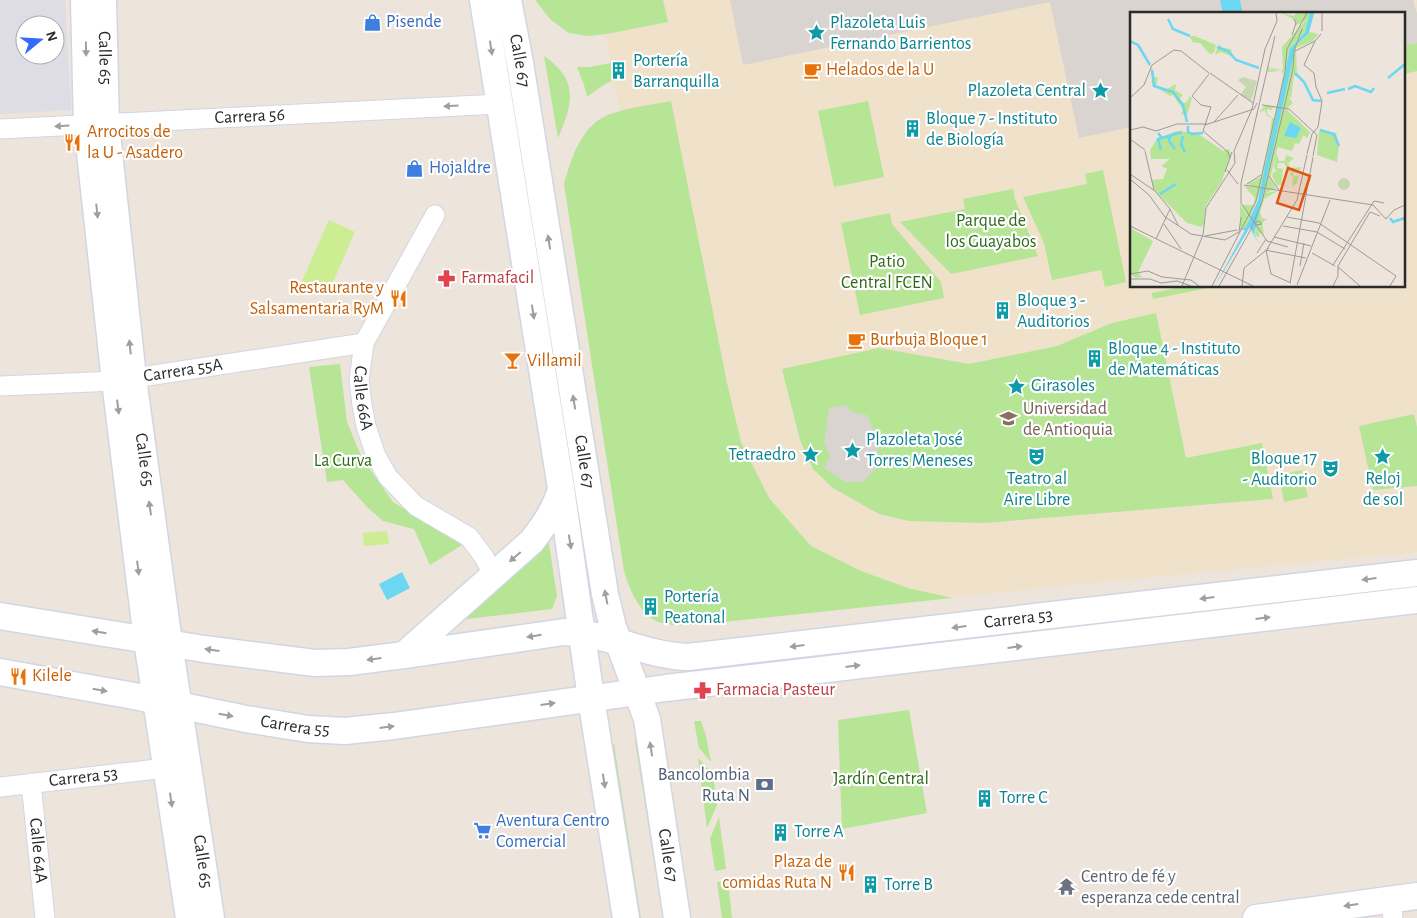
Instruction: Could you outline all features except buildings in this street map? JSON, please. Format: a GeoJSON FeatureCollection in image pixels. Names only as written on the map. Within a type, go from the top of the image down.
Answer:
{"type":"FeatureCollection","features":[{"type":"Feature","properties":{"kind":"main road","name":"Calle 65"},"geometry":{"type":"LineString","coordinates":[[84,0],[124,380],[158,642],[167,703],[210,918]]}},
{"type":"Feature","properties":{"kind":"main road","name":"Calle 65"},"geometry":{"type":"LineString","coordinates":[[97,124],[103,0]]}},
{"type":"Feature","properties":{"kind":"main road","name":"Calle 67"},"geometry":{"type":"LineString","coordinates":[[484,0],[626,918]]}},
{"type":"Feature","properties":{"kind":"main road","name":"Calle 67"},"geometry":{"type":"LineString","coordinates":[[508,0],[520,63],[604,594],[610,618],[638,692],[646,719],[677,918]]}},
{"type":"Feature","properties":{"kind":"main road"},"geometry":{"type":"LineString","coordinates":[[404,655],[522,552],[541,530],[556,507],[561,488]]}},
{"type":"Feature","properties":{"kind":"main road","name":"Carrera 53"},"geometry":{"type":"LineString","coordinates":[[583,634],[662,655],[681,657],[706,656],[1417,573]]}},
{"type":"Feature","properties":{"kind":"main road","name":"Carrera 53"},"geometry":{"type":"LineString","coordinates":[[591,698],[1417,600]]}},
{"type":"Feature","properties":{"kind":"main road"},"geometry":{"type":"LineString","coordinates":[[0,616],[158,642],[314,663],[348,662],[404,655],[550,633],[571,632],[583,634]]}},
{"type":"Feature","properties":{"kind":"main road","name":"Carrera 55"},"geometry":{"type":"LineString","coordinates":[[0,672],[220,714],[308,729],[345,731],[394,726],[591,698]]}},
{"type":"Feature","properties":{"kind":"main road","name":"Calle 65"},"geometry":{"type":"LineString","coordinates":[[167,703],[166,768],[189,918]]}},
{"type":"Feature","properties":{"kind":"main road"},"geometry":{"type":"LineString","coordinates":[[1259,918],[1392,909],[1417,896]]}},
{"type":"Feature","properties":{"kind":"street","name":"Carrera 56"},"geometry":{"type":"LineString","coordinates":[[0,129],[500,104]]}},
{"type":"Feature","properties":{"kind":"street","name":"Calle 66A"},"geometry":{"type":"LineString","coordinates":[[435,215],[364,343],[359,380],[362,405],[366,426],[376,456],[388,477],[416,506],[469,537],[484,557],[494,576]]}},
{"type":"Feature","properties":{"kind":"street","name":"Carrera 55A"},"geometry":{"type":"LineString","coordinates":[[0,386],[124,380],[364,343]]}},
{"type":"Feature","properties":{"kind":"street","name":"Carrera 53"},"geometry":{"type":"LineString","coordinates":[[0,786],[166,768]]}},
{"type":"Feature","properties":{"kind":"street","name":"Calle 64A"},"geometry":{"type":"LineString","coordinates":[[31,783],[45,918]]}},
{"type":"Feature","properties":{"kind":"shaded area"},"geometry":{"type":"Polygon","coordinates":[[[0,0],[65,0],[71,110],[0,114],[0,0]]]}},
{"type":"Feature","properties":{"kind":"shaded area","name":"Universidad de Antioquia"},"geometry":{"type":"Polygon","coordinates":[[[535,0],[1417,0],[1417,552],[1091,583],[694,625],[661,623],[652,618],[632,594],[624,571],[564,184],[569,167],[587,131],[596,121],[620,111],[606,34],[588,36],[569,33],[551,20],[535,0]]]}},
{"type":"Feature","properties":{"kind":"shaded area"},"geometry":{"type":"Polygon","coordinates":[[[730,0],[1413,0],[1417,14],[1417,43],[1404,46],[1404,12],[1130,12],[1130,127],[1079,138],[1050,2],[743,65],[730,0]]]}},
{"type":"Feature","properties":{"kind":"shaded area","name":"Plazoleta José Torres Meneses"},"geometry":{"type":"Polygon","coordinates":[[[846,405],[852,412],[867,415],[877,438],[879,465],[863,482],[845,482],[824,468],[830,457],[824,442],[829,408],[846,405]]]}},
{"type":"Feature","properties":{"kind":"green space"},"geometry":{"type":"Polygon","coordinates":[[[535,0],[663,0],[668,22],[588,36],[569,33],[551,20],[535,0]]]}},
{"type":"Feature","properties":{"kind":"green space"},"geometry":{"type":"Polygon","coordinates":[[[1417,43],[1417,71],[1404,74],[1404,46],[1417,43]]]}},
{"type":"Feature","properties":{"kind":"green space"},"geometry":{"type":"Polygon","coordinates":[[[544,56],[563,74],[568,83],[570,93],[567,114],[558,138],[544,56]]]}},
{"type":"Feature","properties":{"kind":"green space"},"geometry":{"type":"Polygon","coordinates":[[[611,63],[614,80],[587,97],[577,67],[611,63]]]}},
{"type":"Feature","properties":{"kind":"green space"},"geometry":{"type":"Polygon","coordinates":[[[671,101],[727,383],[741,442],[769,498],[811,546],[861,571],[908,588],[952,598],[694,625],[662,623],[648,616],[637,602],[624,571],[564,184],[580,142],[596,122],[621,111],[671,101]]]}},
{"type":"Feature","properties":{"kind":"green space"},"geometry":{"type":"Polygon","coordinates":[[[868,101],[884,177],[834,187],[818,111],[868,101]]]}},
{"type":"Feature","properties":{"kind":"green space"},"geometry":{"type":"Polygon","coordinates":[[[1103,170],[1126,282],[1105,287],[1101,270],[1052,280],[1044,243],[1023,197],[1087,184],[1085,174],[1103,170]]]}},
{"type":"Feature","properties":{"kind":"green space","name":"Parque de los Guayabos"},"geometry":{"type":"Polygon","coordinates":[[[1013,189],[1015,199],[1038,256],[951,274],[900,222],[965,209],[963,199],[1013,189]]]}},
{"type":"Feature","properties":{"kind":"green space","name":"Patio Central FCEN"},"geometry":{"type":"Polygon","coordinates":[[[890,213],[892,224],[941,282],[944,298],[860,315],[841,223],[890,213]]]}},
{"type":"Feature","properties":{"kind":"green space"},"geometry":{"type":"Polygon","coordinates":[[[329,220],[355,232],[328,293],[302,281],[329,220]]]}},
{"type":"Feature","properties":{"kind":"green space"},"geometry":{"type":"Polygon","coordinates":[[[1177,288],[1208,288],[1153,299],[1152,293],[1177,288]]]}},
{"type":"Feature","properties":{"kind":"green space"},"geometry":{"type":"Polygon","coordinates":[[[1156,313],[1186,458],[1262,443],[1273,499],[984,523],[909,521],[879,514],[833,488],[813,469],[800,440],[782,369],[879,348],[969,364],[1057,346],[1112,323],[1156,313]]]}},
{"type":"Feature","properties":{"kind":"green space","name":"La Curva"},"geometry":{"type":"Polygon","coordinates":[[[340,364],[347,422],[362,458],[393,502],[462,545],[430,565],[414,529],[383,521],[367,507],[343,480],[327,482],[309,367],[340,364]]]}},
{"type":"Feature","properties":{"kind":"green space"},"geometry":{"type":"Polygon","coordinates":[[[1414,414],[1417,427],[1417,486],[1373,490],[1359,426],[1414,414]]]}},
{"type":"Feature","properties":{"kind":"green space"},"geometry":{"type":"Polygon","coordinates":[[[1302,470],[1308,497],[1284,502],[1279,475],[1302,470]]]}},
{"type":"Feature","properties":{"kind":"green space"},"geometry":{"type":"Polygon","coordinates":[[[387,531],[389,544],[364,546],[363,533],[387,531]]]}},
{"type":"Feature","properties":{"kind":"green space"},"geometry":{"type":"Polygon","coordinates":[[[548,538],[557,596],[552,609],[458,620],[548,538]]]}},
{"type":"Feature","properties":{"kind":"green space","name":"Jardín Central"},"geometry":{"type":"Polygon","coordinates":[[[909,710],[927,813],[842,829],[838,720],[909,710]]]}},
{"type":"Feature","properties":{"kind":"green space"},"geometry":{"type":"Polygon","coordinates":[[[694,721],[701,721],[711,762],[699,748],[694,721]]]}},
{"type":"Feature","properties":{"kind":"green space"},"geometry":{"type":"Polygon","coordinates":[[[639,740],[667,918],[663,918],[635,741],[639,740]]]}},
{"type":"Feature","properties":{"kind":"green space"},"geometry":{"type":"Polygon","coordinates":[[[614,744],[641,918],[637,918],[610,745],[614,744]]]}},
{"type":"Feature","properties":{"kind":"green space"},"geometry":{"type":"Polygon","coordinates":[[[698,758],[713,774],[717,805],[707,828],[698,758]]]}},
{"type":"Feature","properties":{"kind":"green space"},"geometry":{"type":"Polygon","coordinates":[[[719,817],[726,869],[715,871],[710,839],[719,817]]]}},
{"type":"Feature","properties":{"kind":"green space"},"geometry":{"type":"Polygon","coordinates":[[[728,881],[732,918],[722,918],[717,882],[728,881]]]}},
{"type":"Feature","properties":{"kind":"water"},"geometry":{"type":"Polygon","coordinates":[[[1220,0],[1240,0],[1243,12],[1223,12],[1220,0]]]}},
{"type":"Feature","properties":{"kind":"water"},"geometry":{"type":"Polygon","coordinates":[[[402,572],[410,588],[387,600],[379,584],[402,572]]]}},
{"type":"Feature","properties":{"kind":"place","name":"Pisende"},"geometry":{"type":"Point","coordinates":[372,22]}},
{"type":"Feature","properties":{"kind":"place","name":"Plazoleta Luis Fernando Barrientos"},"geometry":{"type":"Point","coordinates":[816,33]}},
{"type":"Feature","properties":{"kind":"place","name":"Helados de la U"},"geometry":{"type":"Point","coordinates":[812,70]}},
{"type":"Feature","properties":{"kind":"place","name":"Portería Barranquilla"},"geometry":{"type":"Point","coordinates":[619,71]}},
{"type":"Feature","properties":{"kind":"place","name":"Plazoleta Central"},"geometry":{"type":"Point","coordinates":[1100,91]}},
{"type":"Feature","properties":{"kind":"place","name":"Bloque 7 - Instituto de Biología"},"geometry":{"type":"Point","coordinates":[912,129]}},
{"type":"Feature","properties":{"kind":"place","name":"Arrocitos de la U - Asadero"},"geometry":{"type":"Point","coordinates":[73,142]}},
{"type":"Feature","properties":{"kind":"place","name":"Hojaldre"},"geometry":{"type":"Point","coordinates":[415,168]}},
{"type":"Feature","properties":{"kind":"place","name":"Farmafacil"},"geometry":{"type":"Point","coordinates":[447,278]}},
{"type":"Feature","properties":{"kind":"place","name":"Restaurante y Salsamentaria RyM"},"geometry":{"type":"Point","coordinates":[398,298]}},
{"type":"Feature","properties":{"kind":"place","name":"Bloque 3 - Auditorios"},"geometry":{"type":"Point","coordinates":[1003,311]}},
{"type":"Feature","properties":{"kind":"place","name":"Burbuja Bloque 1"},"geometry":{"type":"Point","coordinates":[856,340]}},
{"type":"Feature","properties":{"kind":"place","name":"Bloque 4 - Instituto de Matemáticas"},"geometry":{"type":"Point","coordinates":[1094,359]}},
{"type":"Feature","properties":{"kind":"place","name":"Villamil"},"geometry":{"type":"Point","coordinates":[513,361]}},
{"type":"Feature","properties":{"kind":"place","name":"Girasoles"},"geometry":{"type":"Point","coordinates":[1017,386]}},
{"type":"Feature","properties":{"kind":"place","name":"Universidad de Antioquia"},"geometry":{"type":"Point","coordinates":[1009,419]}},
{"type":"Feature","properties":{"kind":"place","name":"Plazoleta José Torres Meneses"},"geometry":{"type":"Point","coordinates":[852,450]}},
{"type":"Feature","properties":{"kind":"place","name":"Tetraedro"},"geometry":{"type":"Point","coordinates":[810,455]}},
{"type":"Feature","properties":{"kind":"place","name":"Teatro al Aire Libre"},"geometry":{"type":"Point","coordinates":[1037,456]}},
{"type":"Feature","properties":{"kind":"place","name":"Reloj de sol"},"geometry":{"type":"Point","coordinates":[1383,456]}},
{"type":"Feature","properties":{"kind":"place","name":"Bloque 17 - Auditorio"},"geometry":{"type":"Point","coordinates":[1331,469]}},
{"type":"Feature","properties":{"kind":"place","name":"Portería Peatonal"},"geometry":{"type":"Point","coordinates":[650,607]}},
{"type":"Feature","properties":{"kind":"place","name":"Kilele"},"geometry":{"type":"Point","coordinates":[18,676]}},
{"type":"Feature","properties":{"kind":"place","name":"Farmacia Pasteur"},"geometry":{"type":"Point","coordinates":[702,690]}},
{"type":"Feature","properties":{"kind":"place","name":"Bancolombia Ruta N"},"geometry":{"type":"Point","coordinates":[764,785]}},
{"type":"Feature","properties":{"kind":"place","name":"Torre C"},"geometry":{"type":"Point","coordinates":[985,798]}},
{"type":"Feature","properties":{"kind":"place","name":"Aventura Centro Comercial"},"geometry":{"type":"Point","coordinates":[482,831]}},
{"type":"Feature","properties":{"kind":"place","name":"Torre A"},"geometry":{"type":"Point","coordinates":[780,832]}},
{"type":"Feature","properties":{"kind":"place","name":"Plaza de comidas Ruta N"},"geometry":{"type":"Point","coordinates":[846,872]}},
{"type":"Feature","properties":{"kind":"place","name":"Torre B"},"geometry":{"type":"Point","coordinates":[870,885]}},
{"type":"Feature","properties":{"kind":"place","name":"Centro de fé y esperanza cede central"},"geometry":{"type":"Point","coordinates":[1067,887]}}]}
